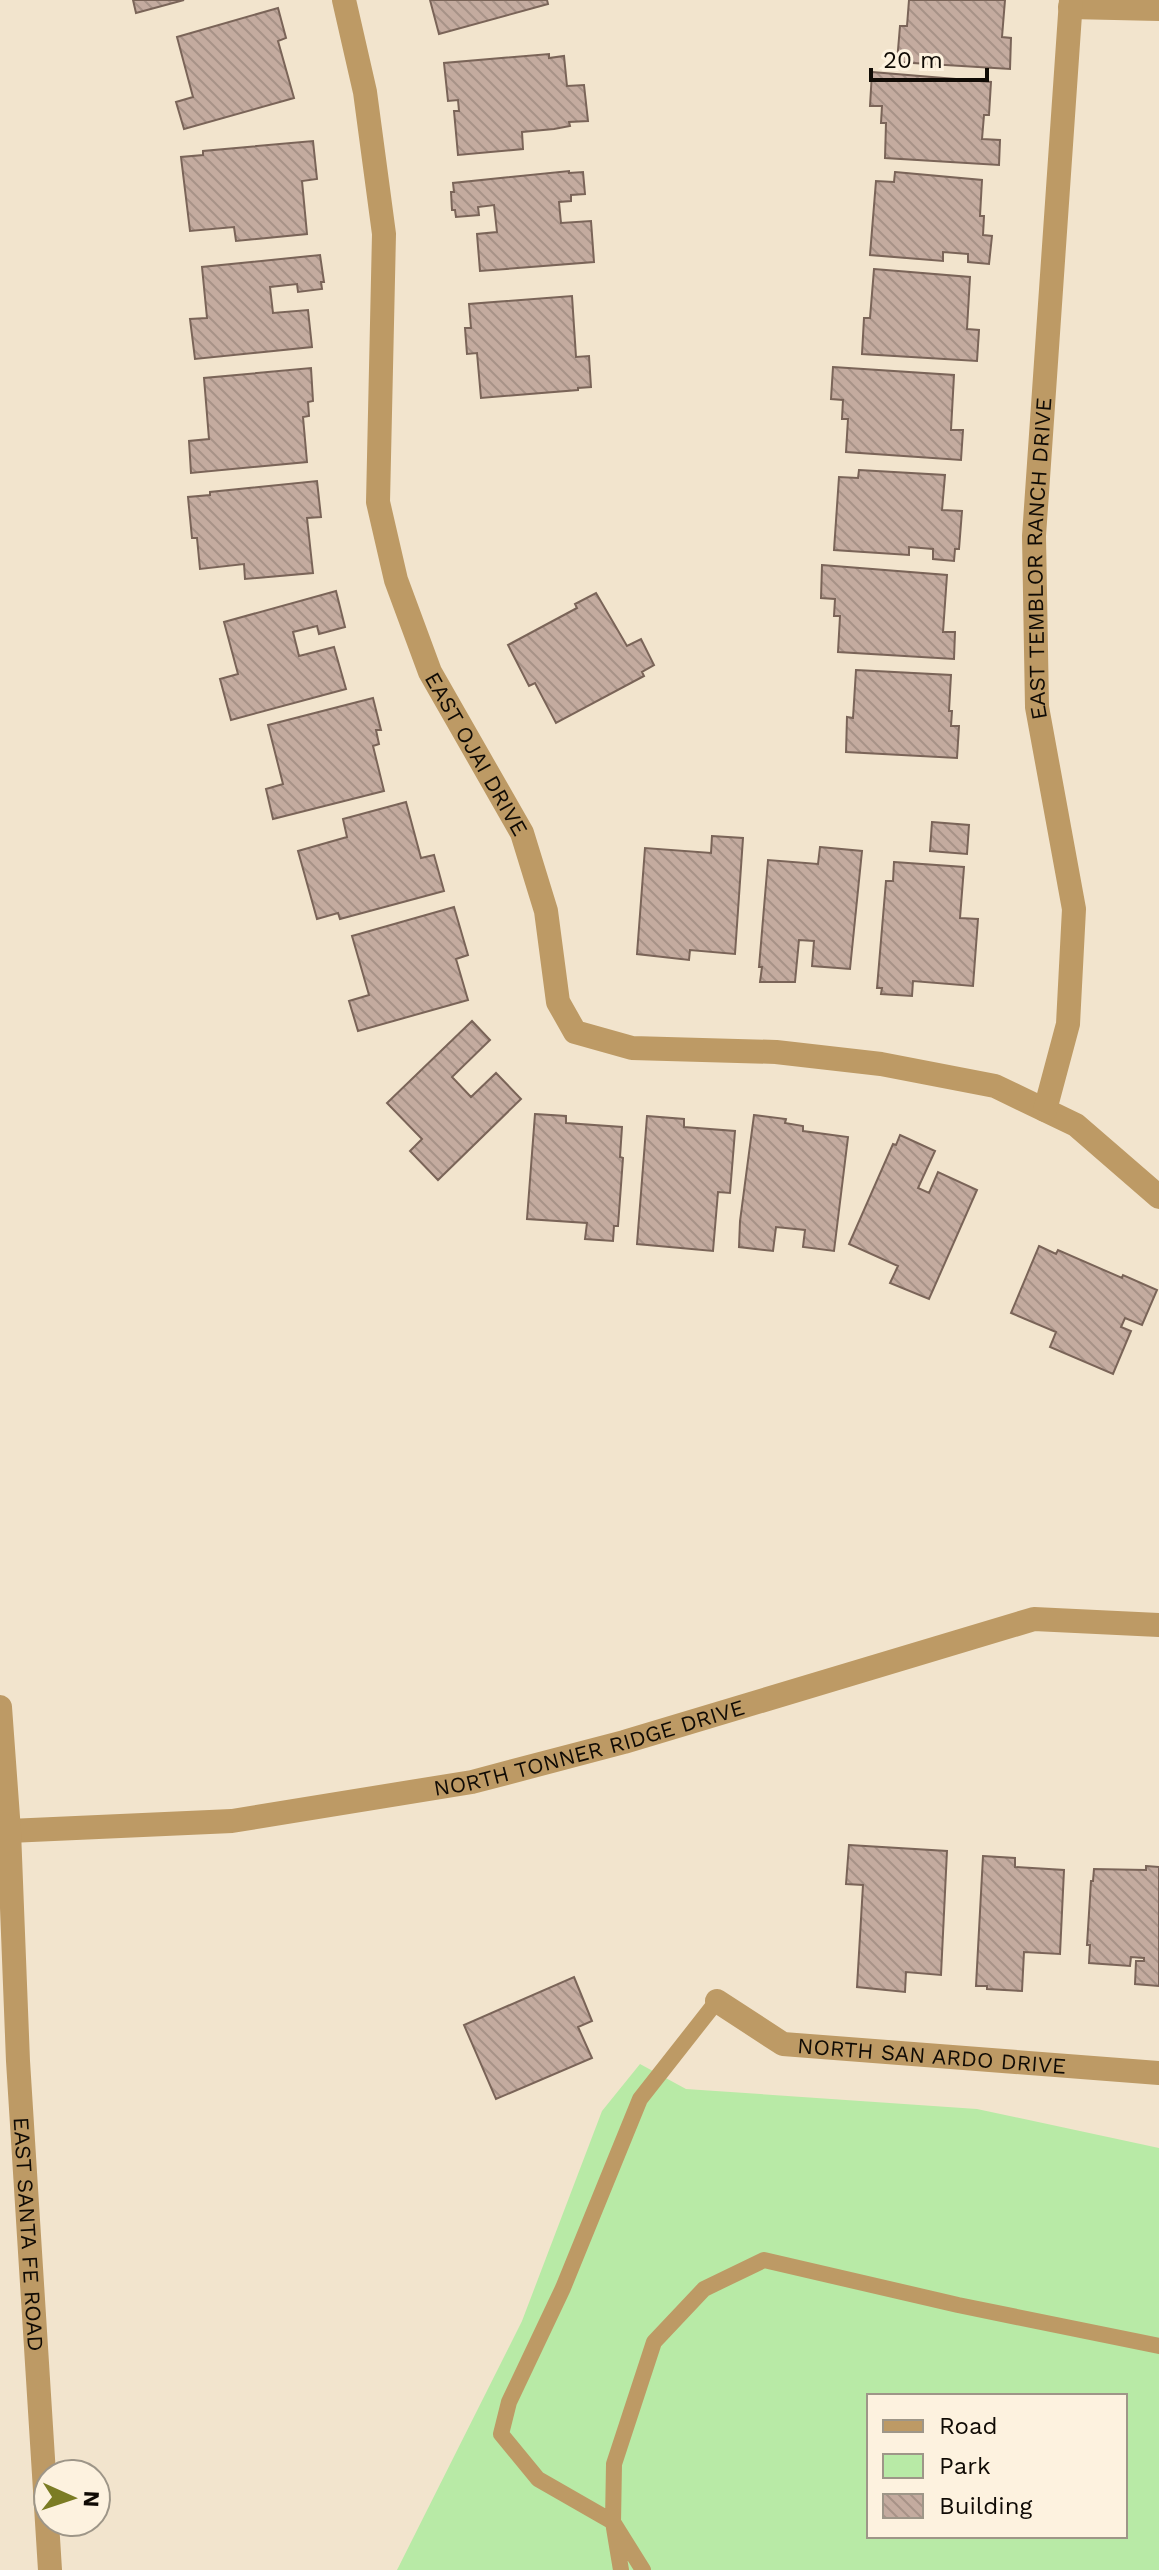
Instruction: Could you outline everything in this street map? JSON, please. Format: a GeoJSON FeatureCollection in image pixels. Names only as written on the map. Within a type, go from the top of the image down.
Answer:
{"type":"FeatureCollection","features":[{"type":"Feature","properties":{"kind":"street","name":"EAST OJAI DRIVE"},"geometry":{"type":"LineString","coordinates":[[344,0],[365,92],[384,234],[378,502],[396,580],[430,672],[522,833],[546,911],[558,1002],[575,1032],[632,1048],[776,1052],[881,1064],[995,1086],[1076,1125],[1159,1197]]}},
{"type":"Feature","properties":{"kind":"street","name":"EAST TEMBLOR RANCH DRIVE"},"geometry":{"type":"LineString","coordinates":[[1045,1110],[1068,1024],[1074,909],[1037,707],[1034,536],[1071,3]]}},
{"type":"Feature","properties":{"kind":"street"},"geometry":{"type":"LineString","coordinates":[[1071,3],[1159,9]]}},
{"type":"Feature","properties":{"kind":"street","name":"NORTH TONNER RIDGE DRIVE"},"geometry":{"type":"LineString","coordinates":[[9,1831],[232,1821],[472,1782],[624,1742],[1034,1619],[1159,1625]]}},
{"type":"Feature","properties":{"kind":"street","name":"EAST SANTA FE ROAD"},"geometry":{"type":"LineString","coordinates":[[0,1707],[9,1831],[9,2062],[50,2570]]}},
{"type":"Feature","properties":{"kind":"street","name":"NORTH SAN ARDO DRIVE"},"geometry":{"type":"LineString","coordinates":[[717,2001],[783,2044],[1159,2073]]}},
{"type":"Feature","properties":{"kind":"lane"},"geometry":{"type":"LineString","coordinates":[[643,2570],[613,2522],[538,2479],[501,2434],[509,2402],[563,2288],[640,2099],[717,2001]]}},
{"type":"Feature","properties":{"kind":"lane"},"geometry":{"type":"LineString","coordinates":[[621,2570],[613,2522],[614,2464],[654,2342],[704,2289],[764,2260],[958,2305],[1159,2346]]}},
{"type":"Feature","properties":{"kind":"green space"},"geometry":{"type":"Polygon","coordinates":[[[640,2064],[686,2089],[977,2109],[1159,2148],[1159,2570],[397,2570],[522,2321],[602,2111],[640,2064]]]}},
{"type":"Feature","properties":{"kind":"building"},"geometry":{"type":"Polygon","coordinates":[[[133,0],[184,0],[136,13],[133,0]]]}},
{"type":"Feature","properties":{"kind":"building"},"geometry":{"type":"Polygon","coordinates":[[[430,0],[547,0],[548,4],[439,34],[430,0]]]}},
{"type":"Feature","properties":{"kind":"building"},"geometry":{"type":"Polygon","coordinates":[[[909,0],[1005,0],[1002,37],[1011,38],[1010,69],[897,62],[900,26],[907,26],[909,0]]]}},
{"type":"Feature","properties":{"kind":"building"},"geometry":{"type":"Polygon","coordinates":[[[278,8],[286,38],[278,41],[294,98],[184,129],[176,102],[193,97],[177,37],[278,8]]]}},
{"type":"Feature","properties":{"kind":"building"},"geometry":{"type":"Polygon","coordinates":[[[549,54],[549,58],[564,56],[567,86],[584,85],[588,121],[522,132],[523,149],[458,155],[454,111],[459,111],[458,100],[448,101],[444,63],[549,54]]]}},
{"type":"Feature","properties":{"kind":"building"},"geometry":{"type":"Polygon","coordinates":[[[872,72],[991,82],[989,115],[984,115],[982,139],[1000,140],[999,165],[885,158],[886,123],[881,123],[882,106],[870,106],[872,72]]]}},
{"type":"Feature","properties":{"kind":"building"},"geometry":{"type":"Polygon","coordinates":[[[313,141],[317,179],[302,181],[307,234],[236,241],[234,227],[190,231],[181,157],[203,155],[203,151],[313,141]]]}},
{"type":"Feature","properties":{"kind":"building"},"geometry":{"type":"Polygon","coordinates":[[[583,172],[585,194],[571,195],[571,201],[559,202],[561,223],[591,221],[594,262],[480,271],[477,234],[497,232],[494,205],[478,207],[479,215],[456,217],[455,210],[452,210],[453,183],[583,172]]]}},
{"type":"Feature","properties":{"kind":"building"},"geometry":{"type":"Polygon","coordinates":[[[895,172],[982,180],[980,216],[984,216],[983,235],[992,236],[989,264],[968,262],[968,254],[943,252],[943,261],[870,255],[876,181],[894,182],[895,172]]]}},
{"type":"Feature","properties":{"kind":"building"},"geometry":{"type":"Polygon","coordinates":[[[320,255],[324,282],[321,282],[322,289],[298,292],[297,284],[270,287],[273,313],[308,310],[312,347],[195,359],[190,319],[207,318],[202,267],[320,255]]]}},
{"type":"Feature","properties":{"kind":"building"},"geometry":{"type":"Polygon","coordinates":[[[874,269],[970,277],[967,329],[979,330],[977,361],[862,354],[864,318],[870,318],[874,269]]]}},
{"type":"Feature","properties":{"kind":"building"},"geometry":{"type":"Polygon","coordinates":[[[572,296],[576,357],[589,356],[591,387],[481,398],[477,353],[467,354],[465,328],[471,328],[469,304],[572,296]]]}},
{"type":"Feature","properties":{"kind":"building"},"geometry":{"type":"Polygon","coordinates":[[[833,367],[954,375],[951,430],[963,430],[961,460],[846,452],[848,419],[842,419],[843,400],[831,399],[833,367]]]}},
{"type":"Feature","properties":{"kind":"building"},"geometry":{"type":"Polygon","coordinates":[[[311,368],[313,401],[308,402],[309,416],[303,417],[307,462],[191,473],[189,441],[209,439],[204,378],[311,368]]]}},
{"type":"Feature","properties":{"kind":"building"},"geometry":{"type":"Polygon","coordinates":[[[859,470],[945,475],[942,510],[962,511],[959,549],[955,549],[954,561],[933,559],[933,549],[909,547],[909,555],[834,550],[839,477],[858,478],[859,470]]]}},
{"type":"Feature","properties":{"kind":"building"},"geometry":{"type":"Polygon","coordinates":[[[317,481],[321,517],[307,518],[313,573],[245,579],[244,564],[200,569],[197,538],[192,538],[188,497],[317,481]]]}},
{"type":"Feature","properties":{"kind":"building"},"geometry":{"type":"Polygon","coordinates":[[[822,565],[947,575],[943,632],[955,632],[954,659],[838,652],[840,616],[834,616],[835,599],[821,598],[822,565]]]}},
{"type":"Feature","properties":{"kind":"building"},"geometry":{"type":"Polygon","coordinates":[[[336,591],[345,627],[319,634],[317,626],[293,632],[299,656],[334,647],[346,689],[231,720],[220,679],[238,674],[224,622],[336,591]]]}},
{"type":"Feature","properties":{"kind":"building"},"geometry":{"type":"Polygon","coordinates":[[[596,593],[627,646],[641,639],[654,665],[642,672],[644,676],[556,723],[535,683],[529,686],[508,645],[577,608],[575,604],[596,593]]]}},
{"type":"Feature","properties":{"kind":"building"},"geometry":{"type":"Polygon","coordinates":[[[856,670],[951,675],[949,711],[952,711],[951,726],[959,726],[957,758],[846,752],[847,717],[853,718],[856,670]]]}},
{"type":"Feature","properties":{"kind":"building"},"geometry":{"type":"Polygon","coordinates":[[[373,698],[381,730],[376,730],[379,744],[373,746],[384,791],[273,819],[266,789],[283,784],[268,725],[373,698]]]}},
{"type":"Feature","properties":{"kind":"building"},"geometry":{"type":"Polygon","coordinates":[[[406,802],[421,858],[434,855],[444,891],[340,919],[338,913],[317,919],[298,851],[347,837],[343,819],[406,802]]]}},
{"type":"Feature","properties":{"kind":"building"},"geometry":{"type":"Polygon","coordinates":[[[932,822],[969,825],[967,854],[930,851],[932,822]]]}},
{"type":"Feature","properties":{"kind":"building"},"geometry":{"type":"Polygon","coordinates":[[[712,836],[743,838],[735,954],[690,950],[689,960],[637,954],[645,848],[711,853],[712,836]]]}},
{"type":"Feature","properties":{"kind":"building"},"geometry":{"type":"Polygon","coordinates":[[[820,847],[862,851],[850,969],[812,966],[814,941],[799,940],[795,982],[760,982],[768,860],[818,864],[820,847]]]}},
{"type":"Feature","properties":{"kind":"building"},"geometry":{"type":"Polygon","coordinates":[[[894,862],[964,867],[960,918],[978,919],[973,986],[913,981],[912,996],[881,994],[882,988],[877,988],[886,881],[893,881],[894,862]]]}},
{"type":"Feature","properties":{"kind":"building"},"geometry":{"type":"Polygon","coordinates":[[[454,907],[468,955],[456,959],[468,1000],[358,1031],[349,1001],[369,995],[352,936],[454,907]]]}},
{"type":"Feature","properties":{"kind":"building"},"geometry":{"type":"Polygon","coordinates":[[[472,1021],[490,1040],[452,1077],[471,1097],[496,1073],[521,1099],[438,1180],[410,1151],[422,1139],[387,1103],[472,1021]]]}},
{"type":"Feature","properties":{"kind":"building"},"geometry":{"type":"Polygon","coordinates":[[[535,1114],[566,1116],[566,1123],[622,1127],[618,1226],[614,1226],[613,1241],[585,1239],[587,1223],[527,1219],[535,1114]]]}},
{"type":"Feature","properties":{"kind":"building"},"geometry":{"type":"Polygon","coordinates":[[[754,1115],[786,1119],[785,1123],[803,1126],[803,1131],[848,1137],[834,1251],[803,1247],[805,1230],[776,1227],[773,1251],[739,1247],[754,1115]]]}},
{"type":"Feature","properties":{"kind":"building"},"geometry":{"type":"Polygon","coordinates":[[[647,1116],[684,1119],[684,1127],[735,1131],[730,1193],[718,1192],[713,1251],[637,1244],[647,1116]]]}},
{"type":"Feature","properties":{"kind":"building"},"geometry":{"type":"Polygon","coordinates":[[[900,1135],[935,1151],[918,1188],[929,1193],[938,1172],[977,1190],[929,1299],[890,1283],[898,1266],[849,1244],[893,1144],[896,1145],[900,1135]]]}},
{"type":"Feature","properties":{"kind":"building"},"geometry":{"type":"Polygon","coordinates":[[[1039,1246],[1056,1254],[1058,1250],[1157,1290],[1142,1325],[1125,1318],[1121,1327],[1131,1331],[1113,1374],[1050,1347],[1056,1332],[1011,1313],[1039,1246]]]}},
{"type":"Feature","properties":{"kind":"building"},"geometry":{"type":"Polygon","coordinates":[[[849,1845],[947,1851],[941,1975],[906,1972],[905,1992],[857,1987],[863,1885],[846,1884],[849,1845]]]}},
{"type":"Feature","properties":{"kind":"building"},"geometry":{"type":"Polygon","coordinates":[[[983,1856],[1015,1858],[1015,1867],[1064,1870],[1060,1954],[1024,1952],[1022,1991],[976,1986],[983,1856]]]}},
{"type":"Feature","properties":{"kind":"building"},"geometry":{"type":"Polygon","coordinates":[[[1146,1866],[1159,1867],[1159,1986],[1135,1984],[1136,1961],[1144,1961],[1144,1958],[1131,1957],[1130,1966],[1089,1963],[1090,1945],[1087,1945],[1094,1869],[1146,1870],[1146,1866]]]}},
{"type":"Feature","properties":{"kind":"building"},"geometry":{"type":"Polygon","coordinates":[[[574,1977],[592,2021],[578,2027],[592,2058],[496,2099],[464,2025],[574,1977]]]}}]}
